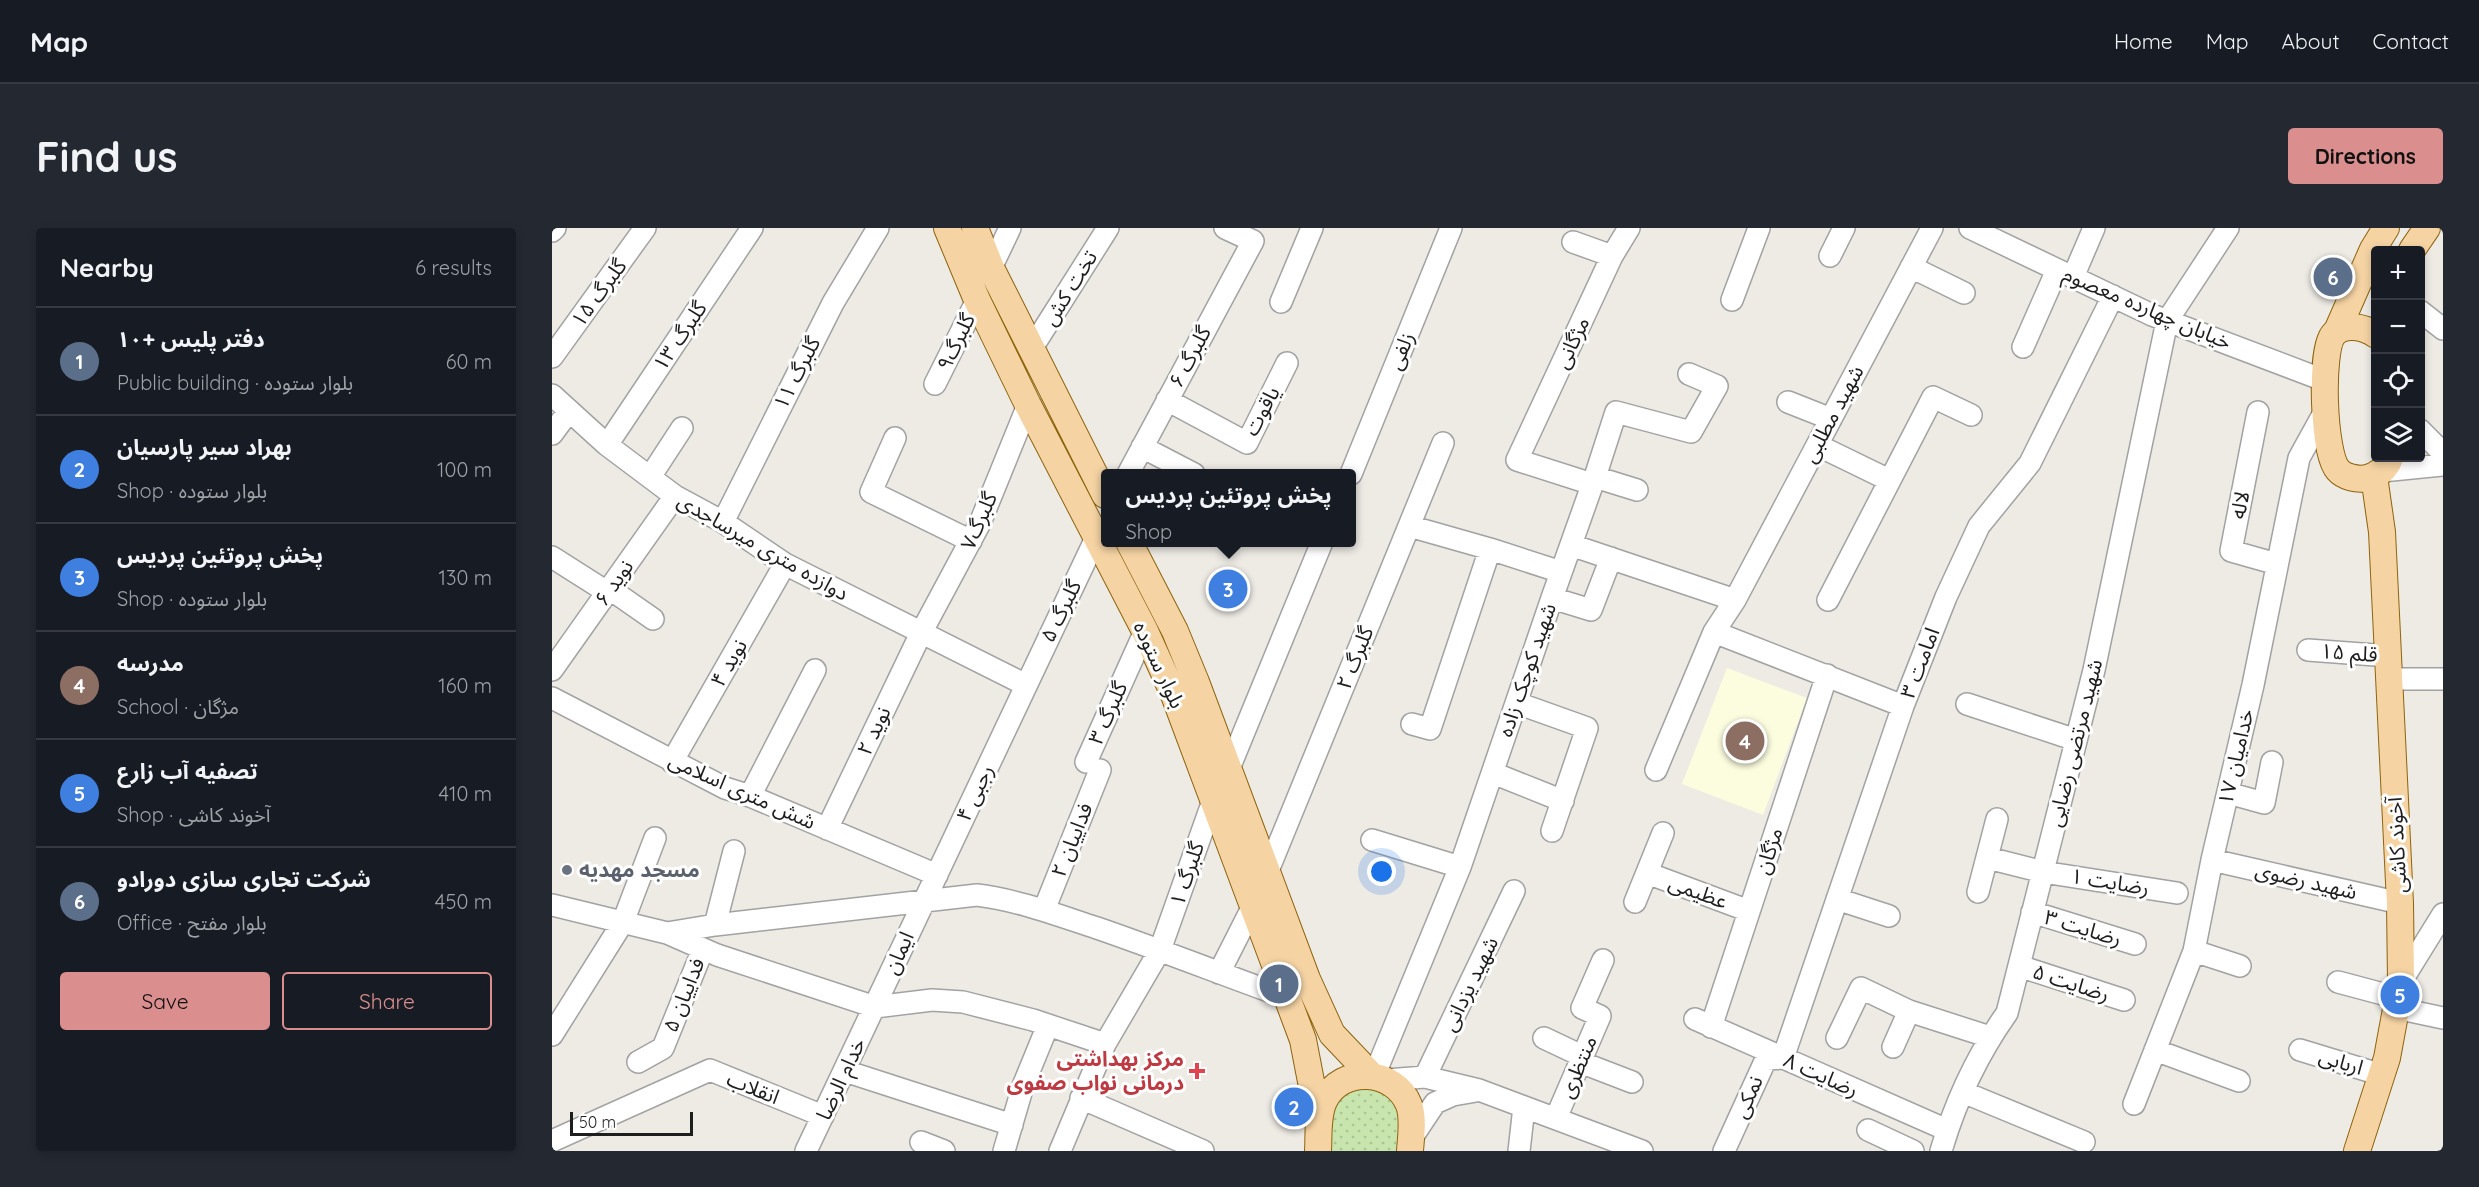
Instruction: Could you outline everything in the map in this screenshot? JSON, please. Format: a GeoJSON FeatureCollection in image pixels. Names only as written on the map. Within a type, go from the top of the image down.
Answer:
{"type":"FeatureCollection","features":[{"type":"Feature","properties":{"kind":"main road","name":"بلوار ستوده"},"geometry":{"type":"LineString","coordinates":[[947,228],[977,300],[1028,405],[1145,631],[1174,695],[1303,1040],[1319,1123]]}},
{"type":"Feature","properties":{"kind":"main road"},"geometry":{"type":"LineString","coordinates":[[975,228],[991,268],[1101,487]]}},
{"type":"Feature","properties":{"kind":"main road"},"geometry":{"type":"LineString","coordinates":[[2382,532],[2332,460],[2326,432],[2326,381],[2327,351],[2332,336],[2337,331],[2373,249],[2386,228]]}},
{"type":"Feature","properties":{"kind":"main road"},"geometry":{"type":"LineString","coordinates":[[2415,246],[2427,228]]}},
{"type":"Feature","properties":{"kind":"main road"},"geometry":{"type":"LineString","coordinates":[[2337,331],[2361,328],[2371,333]]}},
{"type":"Feature","properties":{"kind":"main road"},"geometry":{"type":"LineString","coordinates":[[2338,471],[2348,477],[2362,479],[2382,468]]}},
{"type":"Feature","properties":{"kind":"main road","name":"آخوند کاشی"},"geometry":{"type":"LineString","coordinates":[[2357,1151],[2387,1058],[2398,996],[2400,903],[2382,532],[2382,468]]}},
{"type":"Feature","properties":{"kind":"main road","name":"بلوار ستوده"},"geometry":{"type":"LineString","coordinates":[[1131,547],[1175,631],[1307,979],[1332,1034],[1378,1078],[1395,1086],[1409,1105],[1412,1116],[1411,1145]]}},
{"type":"Feature","properties":{"kind":"main road"},"geometry":{"type":"LineString","coordinates":[[1318,1151],[1319,1123],[1323,1102],[1338,1084],[1359,1075],[1378,1078]]}},
{"type":"Feature","properties":{"kind":"street","name":"گلبرگ ۱۵"},"geometry":{"type":"LineString","coordinates":[[552,357],[645,228]]}},
{"type":"Feature","properties":{"kind":"street","name":"گلبرگ ۱۳"},"geometry":{"type":"LineString","coordinates":[[607,445],[752,228]]}},
{"type":"Feature","properties":{"kind":"street","name":"گلبرگ ۱۱"},"geometry":{"type":"LineString","coordinates":[[723,522],[833,303],[878,228]]}},
{"type":"Feature","properties":{"kind":"street"},"geometry":{"type":"LineString","coordinates":[[991,268],[1011,228]]}},
{"type":"Feature","properties":{"kind":"street","name":"تخت کش"},"geometry":{"type":"LineString","coordinates":[[1032,348],[1107,228]]}},
{"type":"Feature","properties":{"kind":"street","name":"گلبرگ ۶"},"geometry":{"type":"LineString","coordinates":[[1131,469],[1253,241],[1225,228]]}},
{"type":"Feature","properties":{"kind":"street"},"geometry":{"type":"LineString","coordinates":[[1281,302],[1312,228]]}},
{"type":"Feature","properties":{"kind":"street","name":"زلفی"},"geometry":{"type":"LineString","coordinates":[[1353,469],[1451,228]]}},
{"type":"Feature","properties":{"kind":"street","name":"مژگانی"},"geometry":{"type":"LineString","coordinates":[[1594,481],[1517,460],[1612,256],[1629,228]]}},
{"type":"Feature","properties":{"kind":"street"},"geometry":{"type":"LineString","coordinates":[[1732,300],[1758,228]]}},
{"type":"Feature","properties":{"kind":"street"},"geometry":{"type":"LineString","coordinates":[[1830,256],[1844,228]]}},
{"type":"Feature","properties":{"kind":"street","name":"شهید مطلبی"},"geometry":{"type":"LineString","coordinates":[[1656,770],[1714,632],[1735,600],[1932,228]]}},
{"type":"Feature","properties":{"kind":"street","name":"خیابان چهارده معصوم"},"geometry":{"type":"LineString","coordinates":[[1970,228],[2167,321],[2326,381]]}},
{"type":"Feature","properties":{"kind":"street"},"geometry":{"type":"LineString","coordinates":[[2023,347],[2065,273],[2094,228]]}},
{"type":"Feature","properties":{"kind":"street"},"geometry":{"type":"LineString","coordinates":[[2167,321],[2228,228]]}},
{"type":"Feature","properties":{"kind":"street"},"geometry":{"type":"LineString","coordinates":[[1573,242],[1612,256]]}},
{"type":"Feature","properties":{"kind":"street"},"geometry":{"type":"LineString","coordinates":[[1911,267],[1964,293]]}},
{"type":"Feature","properties":{"kind":"street","name":"امامت ۳"},"geometry":{"type":"LineString","coordinates":[[1783,1058],[1903,706],[1946,597],[1979,526],[2030,463],[2113,296]]}},
{"type":"Feature","properties":{"kind":"street","name":"گلبرگ۹"},"geometry":{"type":"LineString","coordinates":[[935,384],[977,300]]}},
{"type":"Feature","properties":{"kind":"street"},"geometry":{"type":"LineString","coordinates":[[2425,314],[2443,329]]}},
{"type":"Feature","properties":{"kind":"street","name":"شهید مرتضی رضایی"},"geometry":{"type":"LineString","coordinates":[[1941,1151],[1963,1092],[1989,1037],[2007,1013],[2094,670],[2167,321]]}},
{"type":"Feature","properties":{"kind":"street","name":"یاقوت"},"geometry":{"type":"LineString","coordinates":[[1167,400],[1247,443],[1287,363]]}},
{"type":"Feature","properties":{"kind":"street","name":"شهید کوچک زاده"},"geometry":{"type":"LineString","coordinates":[[1378,1078],[1379,1064],[1460,867],[1616,412],[1691,432],[1717,386],[1689,374]]}},
{"type":"Feature","properties":{"kind":"street","name":"دوازده متری میرساجدی"},"geometry":{"type":"LineString","coordinates":[[552,395],[607,445],[675,496],[723,522],[785,564],[1026,685]]}},
{"type":"Feature","properties":{"kind":"street"},"geometry":{"type":"LineString","coordinates":[[1828,600],[1933,397],[1971,415]]}},
{"type":"Feature","properties":{"kind":"street"},"geometry":{"type":"LineString","coordinates":[[1788,402],[1830,419]]}},
{"type":"Feature","properties":{"kind":"street","name":"گلبرگ۷"},"geometry":{"type":"LineString","coordinates":[[921,633],[971,541],[1028,405]]}},
{"type":"Feature","properties":{"kind":"street","name":"خدامیان ۱۷"},"geometry":{"type":"LineString","coordinates":[[2134,1104],[2194,951],[2212,860],[2253,685],[2299,458],[2326,409]]}},
{"type":"Feature","properties":{"kind":"street"},"geometry":{"type":"LineString","coordinates":[[552,434],[569,411]]}},
{"type":"Feature","properties":{"kind":"street","name":"لاله"},"geometry":{"type":"LineString","coordinates":[[2258,412],[2231,551],[2277,564]]}},
{"type":"Feature","properties":{"kind":"street"},"geometry":{"type":"LineString","coordinates":[[650,477],[682,428]]}},
{"type":"Feature","properties":{"kind":"street"},"geometry":{"type":"LineString","coordinates":[[2425,434],[2443,453]]}},
{"type":"Feature","properties":{"kind":"street"},"geometry":{"type":"LineString","coordinates":[[895,438],[871,492],[971,541]]}},
{"type":"Feature","properties":{"kind":"street","name":"گلبرگ ۲"},"geometry":{"type":"LineString","coordinates":[[1267,873],[1443,443]]}},
{"type":"Feature","properties":{"kind":"street"},"geometry":{"type":"LineString","coordinates":[[1817,446],[1889,480]]}},
{"type":"Feature","properties":{"kind":"street"},"geometry":{"type":"LineString","coordinates":[[1142,447],[1184,469]]}},
{"type":"Feature","properties":{"kind":"street"},"geometry":{"type":"LineString","coordinates":[[2382,468],[2443,465]]}},
{"type":"Feature","properties":{"kind":"street"},"geometry":{"type":"LineString","coordinates":[[1594,481],[1636,490]]}},
{"type":"Feature","properties":{"kind":"street","name":"نوید ۶"},"geometry":{"type":"LineString","coordinates":[[553,668],[675,496]]}},
{"type":"Feature","properties":{"kind":"street"},"geometry":{"type":"LineString","coordinates":[[1409,525],[1561,572]]}},
{"type":"Feature","properties":{"kind":"street","name":"گلبرگ ۵"},"geometry":{"type":"LineString","coordinates":[[1026,685],[1096,538]]}},
{"type":"Feature","properties":{"kind":"street"},"geometry":{"type":"LineString","coordinates":[[1571,545],[1735,600]]}},
{"type":"Feature","properties":{"kind":"street"},"geometry":{"type":"LineString","coordinates":[[1228,771],[1320,547]]}},
{"type":"Feature","properties":{"kind":"street"},"geometry":{"type":"LineString","coordinates":[[1412,724],[1430,729],[1490,549]]}},
{"type":"Feature","properties":{"kind":"street"},"geometry":{"type":"LineString","coordinates":[[552,557],[653,619]]}},
{"type":"Feature","properties":{"kind":"street"},"geometry":{"type":"LineString","coordinates":[[1552,598],[1591,610],[1611,558]]}},
{"type":"Feature","properties":{"kind":"street","name":"نوید ۴"},"geometry":{"type":"LineString","coordinates":[[672,762],[785,564]]}},
{"type":"Feature","properties":{"kind":"street","name":"گلبرگ ۳"},"geometry":{"type":"LineString","coordinates":[[1093,766],[1145,631]]}},
{"type":"Feature","properties":{"kind":"street"},"geometry":{"type":"LineString","coordinates":[[1714,632],[1903,706]]}},
{"type":"Feature","properties":{"kind":"street","name":"نوید ۲"},"geometry":{"type":"LineString","coordinates":[[827,829],[921,633]]}},
{"type":"Feature","properties":{"kind":"street","name":"قلم ۱۵"},"geometry":{"type":"LineString","coordinates":[[2308,650],[2443,679]]}},
{"type":"Feature","properties":{"kind":"street"},"geometry":{"type":"LineString","coordinates":[[750,796],[816,670]]}},
{"type":"Feature","properties":{"kind":"street","name":"مژگان"},"geometry":{"type":"LineString","coordinates":[[1703,1023],[1749,911],[1827,675]]}},
{"type":"Feature","properties":{"kind":"street","name":"رجبی ۴"},"geometry":{"type":"LineString","coordinates":[[923,900],[937,875],[1026,685]]}},
{"type":"Feature","properties":{"kind":"street","name":"شش متری اسلامی"},"geometry":{"type":"LineString","coordinates":[[552,698],[725,788],[750,796],[937,875]]}},
{"type":"Feature","properties":{"kind":"street"},"geometry":{"type":"LineString","coordinates":[[1517,703],[1587,728],[1552,831]]}},
{"type":"Feature","properties":{"kind":"street"},"geometry":{"type":"LineString","coordinates":[[1967,704],[2076,740]]}},
{"type":"Feature","properties":{"kind":"street"},"geometry":{"type":"LineString","coordinates":[[2228,793],[2264,803],[2272,762]]}},
{"type":"Feature","properties":{"kind":"street","name":"فداییان ۲"},"geometry":{"type":"LineString","coordinates":[[1044,910],[1093,766]]}},
{"type":"Feature","properties":{"kind":"street"},"geometry":{"type":"LineString","coordinates":[[1493,773],[1563,801]]}},
{"type":"Feature","properties":{"kind":"street","name":"گلبرگ ۱"},"geometry":{"type":"LineString","coordinates":[[1060,1151],[1105,1044],[1160,950],[1214,798]]}},
{"type":"Feature","properties":{"kind":"street"},"geometry":{"type":"LineString","coordinates":[[1978,892],[1997,819]]}},
{"type":"Feature","properties":{"kind":"street"},"geometry":{"type":"LineString","coordinates":[[1635,902],[1663,833]]}},
{"type":"Feature","properties":{"kind":"street"},"geometry":{"type":"LineString","coordinates":[[552,1035],[623,922],[655,838]]}},
{"type":"Feature","properties":{"kind":"street"},"geometry":{"type":"LineString","coordinates":[[1372,840],[1460,867]]}},
{"type":"Feature","properties":{"kind":"street"},"geometry":{"type":"LineString","coordinates":[[715,925],[734,850]]}},
{"type":"Feature","properties":{"kind":"street","name":"رضایت ۱"},"geometry":{"type":"LineString","coordinates":[[1988,858],[2043,872],[2177,893]]}},
{"type":"Feature","properties":{"kind":"street","name":"شهید رضوی"},"geometry":{"type":"LineString","coordinates":[[2212,860],[2400,903]]}},
{"type":"Feature","properties":{"kind":"street","name":"عظیمی"},"geometry":{"type":"LineString","coordinates":[[1647,873],[1749,911]]}},
{"type":"Feature","properties":{"kind":"street","name":"شهید یزدانی"},"geometry":{"type":"LineString","coordinates":[[1425,1077],[1514,891]]}},
{"type":"Feature","properties":{"kind":"street"},"geometry":{"type":"LineString","coordinates":[[668,933],[715,925],[976,895],[995,897],[1044,910],[1288,998]]}},
{"type":"Feature","properties":{"kind":"street"},"geometry":{"type":"LineString","coordinates":[[1837,899],[1888,915]]}},
{"type":"Feature","properties":{"kind":"street","name":"ایمان"},"geometry":{"type":"LineString","coordinates":[[875,1006],[923,900]]}},
{"type":"Feature","properties":{"kind":"street"},"geometry":{"type":"LineString","coordinates":[[552,905],[668,933],[703,949],[875,1006],[932,1000],[963,1002],[1048,1025],[1105,1044]]}},
{"type":"Feature","properties":{"kind":"street"},"geometry":{"type":"LineString","coordinates":[[1219,973],[1253,906]]}},
{"type":"Feature","properties":{"kind":"street","name":"رضایت ۳"},"geometry":{"type":"LineString","coordinates":[[2032,912],[2135,944]]}},
{"type":"Feature","properties":{"kind":"street"},"geometry":{"type":"LineString","coordinates":[[2398,996],[2437,937],[2443,914]]}},
{"type":"Feature","properties":{"kind":"street","name":"فداییان ۵"},"geometry":{"type":"LineString","coordinates":[[638,1062],[663,1048],[703,949]]}},
{"type":"Feature","properties":{"kind":"street"},"geometry":{"type":"LineString","coordinates":[[2194,951],[2240,966]]}},
{"type":"Feature","properties":{"kind":"street","name":"منتظری"},"geometry":{"type":"LineString","coordinates":[[1556,1118],[1600,1016],[1582,1008],[1603,960]]}},
{"type":"Feature","properties":{"kind":"street","name":"رضایت ۵"},"geometry":{"type":"LineString","coordinates":[[2019,966],[2124,1000]]}},
{"type":"Feature","properties":{"kind":"street"},"geometry":{"type":"LineString","coordinates":[[2338,982],[2398,996],[2443,1018]]}},
{"type":"Feature","properties":{"kind":"street"},"geometry":{"type":"LineString","coordinates":[[1837,1038],[1861,988],[1909,1011],[1989,1037]]}},
{"type":"Feature","properties":{"kind":"street","name":"خدام الرضا"},"geometry":{"type":"LineString","coordinates":[[806,1151],[875,1006]]}},
{"type":"Feature","properties":{"kind":"street"},"geometry":{"type":"LineString","coordinates":[[1893,1047],[1909,1011]]}},
{"type":"Feature","properties":{"kind":"street","name":"رضایت ۸"},"geometry":{"type":"LineString","coordinates":[[1703,1023],[1947,1130]]}},
{"type":"Feature","properties":{"kind":"street"},"geometry":{"type":"LineString","coordinates":[[1004,1151],[1023,1086],[1048,1025]]}},
{"type":"Feature","properties":{"kind":"street"},"geometry":{"type":"LineString","coordinates":[[1544,1038],[1581,1059],[1632,1082]]}},
{"type":"Feature","properties":{"kind":"street"},"geometry":{"type":"LineString","coordinates":[[2155,1050],[2239,1081]]}},
{"type":"Feature","properties":{"kind":"street","name":"اربابی"},"geometry":{"type":"LineString","coordinates":[[2300,1050],[2382,1075]]}},
{"type":"Feature","properties":{"kind":"street","name":"نمکی"},"geometry":{"type":"LineString","coordinates":[[1724,1151],[1766,1059],[1783,1058]]}},
{"type":"Feature","properties":{"kind":"street","name":"انقلاب"},"geometry":{"type":"LineString","coordinates":[[552,1141],[710,1070],[824,1116]]}},
{"type":"Feature","properties":{"kind":"street"},"geometry":{"type":"LineString","coordinates":[[845,1071],[1012,1125]]}},
{"type":"Feature","properties":{"kind":"street"},"geometry":{"type":"LineString","coordinates":[[1378,1078],[1425,1077],[1479,1090],[1556,1118],[1596,1143],[1642,1151]]}},
{"type":"Feature","properties":{"kind":"street"},"geometry":{"type":"LineString","coordinates":[[1411,1145],[1435,1103],[1453,1095],[1479,1090]]}},
{"type":"Feature","properties":{"kind":"street"},"geometry":{"type":"LineString","coordinates":[[1963,1092],[2084,1142]]}},
{"type":"Feature","properties":{"kind":"street"},"geometry":{"type":"LineString","coordinates":[[1081,1098],[1203,1151]]}},
{"type":"Feature","properties":{"kind":"street"},"geometry":{"type":"LineString","coordinates":[[1519,1151],[1524,1107]]}},
{"type":"Feature","properties":{"kind":"street"},"geometry":{"type":"LineString","coordinates":[[1868,1130],[1913,1151]]}},
{"type":"Feature","properties":{"kind":"street"},"geometry":{"type":"LineString","coordinates":[[921,1142],[944,1151]]}},
{"type":"Feature","properties":{"kind":"shaded area"},"geometry":{"type":"Polygon","coordinates":[[[1727,668],[1807,698],[1763,815],[1682,784],[1727,668]]]}},
{"type":"Feature","properties":{"kind":"green space"},"geometry":{"type":"Polygon","coordinates":[[[1378,1087],[1394,1101],[1398,1117],[1397,1151],[1332,1151],[1333,1118],[1342,1097],[1348,1090],[1378,1087]]]}},
{"type":"Feature","properties":{"kind":"place","name":"شرکت تجاری سازی دورادو"},"geometry":{"type":"Point","coordinates":[2333,277]}},
{"type":"Feature","properties":{"kind":"place","name":"پخش پروتئین پردیس"},"geometry":{"type":"Point","coordinates":[1228,589]}},
{"type":"Feature","properties":{"kind":"place","name":"مدرسه"},"geometry":{"type":"Point","coordinates":[1745,741]}},
{"type":"Feature","properties":{"kind":"place","name":"مسجد مهدیه"},"geometry":{"type":"Point","coordinates":[567,870]}},
{"type":"Feature","properties":{"kind":"place","name":"دفتر پلیس +۱۰"},"geometry":{"type":"Point","coordinates":[1279,984]}},
{"type":"Feature","properties":{"kind":"place","name":"تصفیه آب زارع"},"geometry":{"type":"Point","coordinates":[2400,995]}},
{"type":"Feature","properties":{"kind":"place","name":"مرکز بهداشتی درمانی نواب صفوی"},"geometry":{"type":"Point","coordinates":[1197,1071]}},
{"type":"Feature","properties":{"kind":"place","name":"بهراد سیر پارسیان"},"geometry":{"type":"Point","coordinates":[1294,1107]}}]}
